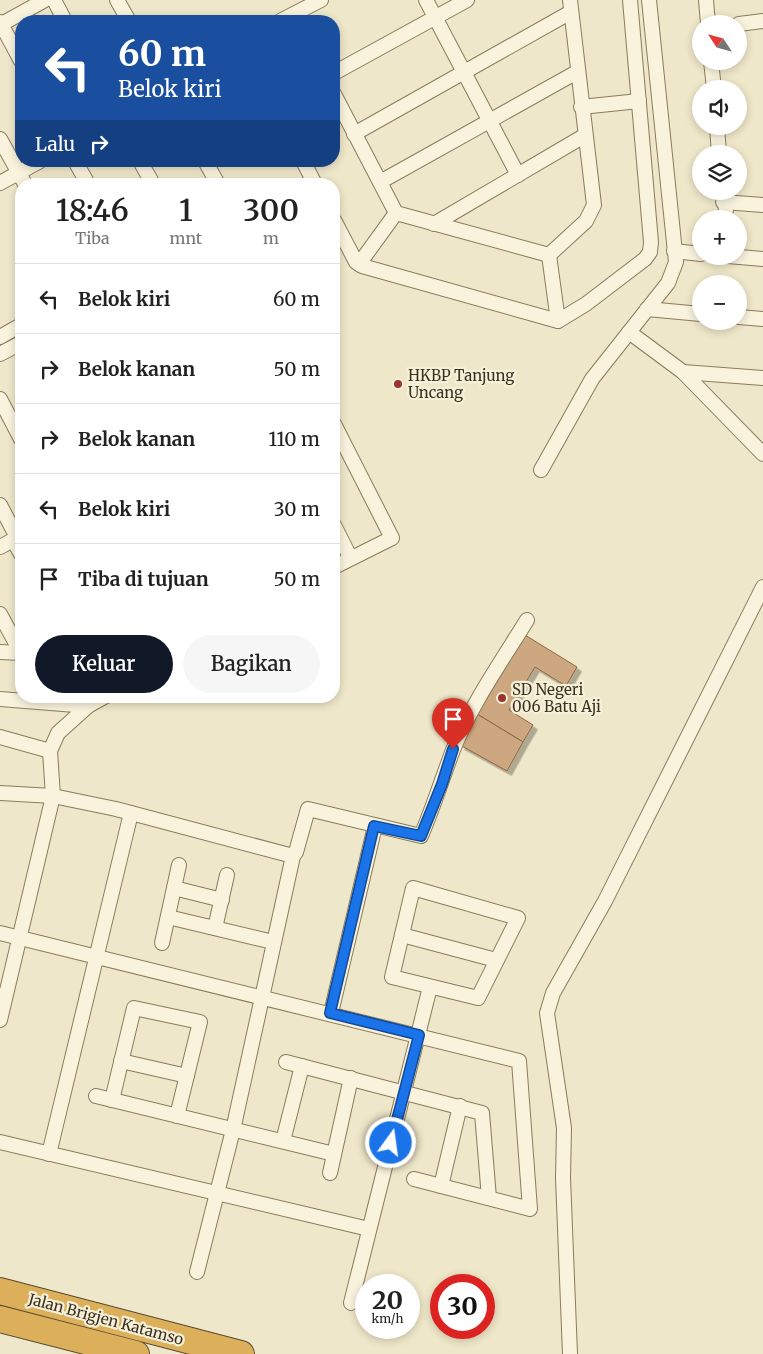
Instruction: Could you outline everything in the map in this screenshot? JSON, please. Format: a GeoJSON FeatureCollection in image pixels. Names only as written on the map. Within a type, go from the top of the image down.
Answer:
{"type":"FeatureCollection","features":[{"type":"Feature","properties":{"kind":"highway","name":"Jalan Brigjen Katamso"},"geometry":{"type":"LineString","coordinates":[[0,1291],[241,1354]]}},
{"type":"Feature","properties":{"kind":"highway","name":"Jalan Brigjen Katamso"},"geometry":{"type":"LineString","coordinates":[[0,1319],[136,1354]]}},
{"type":"Feature","properties":{"kind":"street"},"geometry":{"type":"LineString","coordinates":[[17,15],[45,0]]}},
{"type":"Feature","properties":{"kind":"street"},"geometry":{"type":"LineString","coordinates":[[54,0],[62,15]]}},
{"type":"Feature","properties":{"kind":"street"},"geometry":{"type":"LineString","coordinates":[[117,0],[126,15]]}},
{"type":"Feature","properties":{"kind":"street"},"geometry":{"type":"LineString","coordinates":[[292,15],[321,0]]}},
{"type":"Feature","properties":{"kind":"street"},"geometry":{"type":"LineString","coordinates":[[426,0],[518,175]]}},
{"type":"Feature","properties":{"kind":"street"},"geometry":{"type":"LineString","coordinates":[[340,70],[467,0]]}},
{"type":"Feature","properties":{"kind":"street"},"geometry":{"type":"LineString","coordinates":[[340,231],[359,264],[558,321],[586,304],[645,260],[650,252],[651,242],[630,0]]}},
{"type":"Feature","properties":{"kind":"street"},"geometry":{"type":"LineString","coordinates":[[541,470],[592,379],[668,283],[676,262],[649,0]]}},
{"type":"Feature","properties":{"kind":"street"},"geometry":{"type":"LineString","coordinates":[[706,0],[707,15]]}},
{"type":"Feature","properties":{"kind":"street"},"geometry":{"type":"LineString","coordinates":[[354,134],[464,71],[570,6],[584,136],[594,205],[586,221],[549,255]]}},
{"type":"Feature","properties":{"kind":"street"},"geometry":{"type":"LineString","coordinates":[[15,16],[0,24],[15,51]]}},
{"type":"Feature","properties":{"kind":"street"},"geometry":{"type":"LineString","coordinates":[[748,23],[763,21]]}},
{"type":"Feature","properties":{"kind":"street"},"geometry":{"type":"LineString","coordinates":[[380,182],[577,72]]}},
{"type":"Feature","properties":{"kind":"street"},"geometry":{"type":"LineString","coordinates":[[581,107],[639,101]]}},
{"type":"Feature","properties":{"kind":"street"},"geometry":{"type":"LineString","coordinates":[[340,106],[396,213],[549,255]]}},
{"type":"Feature","properties":{"kind":"street"},"geometry":{"type":"LineString","coordinates":[[434,224],[584,136]]}},
{"type":"Feature","properties":{"kind":"street"},"geometry":{"type":"LineString","coordinates":[[0,139],[15,166]]}},
{"type":"Feature","properties":{"kind":"street"},"geometry":{"type":"LineString","coordinates":[[16,167],[22,178],[34,167]]}},
{"type":"Feature","properties":{"kind":"street"},"geometry":{"type":"LineString","coordinates":[[78,167],[85,178]]}},
{"type":"Feature","properties":{"kind":"street"},"geometry":{"type":"LineString","coordinates":[[143,167],[150,178]]}},
{"type":"Feature","properties":{"kind":"street"},"geometry":{"type":"LineString","coordinates":[[0,183],[15,180]]}},
{"type":"Feature","properties":{"kind":"street"},"geometry":{"type":"LineString","coordinates":[[741,200],[763,205]]}},
{"type":"Feature","properties":{"kind":"street"},"geometry":{"type":"LineString","coordinates":[[359,264],[396,213]]}},
{"type":"Feature","properties":{"kind":"street"},"geometry":{"type":"LineString","coordinates":[[674,251],[692,253]]}},
{"type":"Feature","properties":{"kind":"street"},"geometry":{"type":"LineString","coordinates":[[549,255],[558,321]]}},
{"type":"Feature","properties":{"kind":"street"},"geometry":{"type":"LineString","coordinates":[[747,258],[763,259]]}},
{"type":"Feature","properties":{"kind":"street"},"geometry":{"type":"LineString","coordinates":[[647,309],[692,313]]}},
{"type":"Feature","properties":{"kind":"street"},"geometry":{"type":"LineString","coordinates":[[747,318],[763,319]]}},
{"type":"Feature","properties":{"kind":"street"},"geometry":{"type":"LineString","coordinates":[[0,337],[15,328]]}},
{"type":"Feature","properties":{"kind":"street"},"geometry":{"type":"LineString","coordinates":[[629,332],[683,372],[763,454]]}},
{"type":"Feature","properties":{"kind":"street"},"geometry":{"type":"LineString","coordinates":[[0,354],[15,346]]}},
{"type":"Feature","properties":{"kind":"street"},"geometry":{"type":"LineString","coordinates":[[683,372],[763,378]]}},
{"type":"Feature","properties":{"kind":"street"},"geometry":{"type":"LineString","coordinates":[[0,399],[15,428]]}},
{"type":"Feature","properties":{"kind":"street"},"geometry":{"type":"LineString","coordinates":[[340,436],[392,538],[340,563]]}},
{"type":"Feature","properties":{"kind":"street"},"geometry":{"type":"LineString","coordinates":[[0,505],[15,536]]}},
{"type":"Feature","properties":{"kind":"street"},"geometry":{"type":"LineString","coordinates":[[340,537],[350,557]]}},
{"type":"Feature","properties":{"kind":"street"},"geometry":{"type":"LineString","coordinates":[[0,547],[15,545]]}},
{"type":"Feature","properties":{"kind":"street"},"geometry":{"type":"LineString","coordinates":[[570,1354],[563,1178],[564,1128],[547,1013],[553,994],[605,901],[763,587]]}},
{"type":"Feature","properties":{"kind":"street"},"geometry":{"type":"LineString","coordinates":[[0,614],[15,642]]}},
{"type":"Feature","properties":{"kind":"street"},"geometry":{"type":"LineString","coordinates":[[197,1272],[232,1130],[293,856],[296,852],[308,809],[421,836],[442,784],[453,749],[480,697],[527,620]]}},
{"type":"Feature","properties":{"kind":"street"},"geometry":{"type":"LineString","coordinates":[[0,652],[15,653]]}},
{"type":"Feature","properties":{"kind":"street"},"geometry":{"type":"LineString","coordinates":[[0,699],[15,700]]}},
{"type":"Feature","properties":{"kind":"street"},"geometry":{"type":"LineString","coordinates":[[50,703],[88,706]]}},
{"type":"Feature","properties":{"kind":"street"},"geometry":{"type":"LineString","coordinates":[[0,1020],[53,796],[50,751],[58,733],[93,703]]}},
{"type":"Feature","properties":{"kind":"street"},"geometry":{"type":"LineString","coordinates":[[0,737],[50,751]]}},
{"type":"Feature","properties":{"kind":"street"},"geometry":{"type":"LineString","coordinates":[[0,793],[53,796],[131,813],[293,856]]}},
{"type":"Feature","properties":{"kind":"street"},"geometry":{"type":"LineString","coordinates":[[49,1154],[131,813]]}},
{"type":"Feature","properties":{"kind":"street"},"geometry":{"type":"LineString","coordinates":[[330,1013],[374,826]]}},
{"type":"Feature","properties":{"kind":"street"},"geometry":{"type":"LineString","coordinates":[[162,943],[179,865]]}},
{"type":"Feature","properties":{"kind":"street"},"geometry":{"type":"LineString","coordinates":[[215,928],[227,875]]}},
{"type":"Feature","properties":{"kind":"street"},"geometry":{"type":"LineString","coordinates":[[174,888],[222,900]]}},
{"type":"Feature","properties":{"kind":"street"},"geometry":{"type":"LineString","coordinates":[[413,888],[518,918],[478,998],[392,977],[402,936],[413,888]]}},
{"type":"Feature","properties":{"kind":"street"},"geometry":{"type":"LineString","coordinates":[[168,917],[273,942]]}},
{"type":"Feature","properties":{"kind":"street"},"geometry":{"type":"LineString","coordinates":[[0,934],[330,1013],[519,1061],[530,1209],[414,1179]]}},
{"type":"Feature","properties":{"kind":"street"},"geometry":{"type":"LineString","coordinates":[[402,936],[496,960]]}},
{"type":"Feature","properties":{"kind":"street"},"geometry":{"type":"LineString","coordinates":[[351,1303],[430,987]]}},
{"type":"Feature","properties":{"kind":"street"},"geometry":{"type":"LineString","coordinates":[[112,1100],[134,1008],[200,1022],[177,1116]]}},
{"type":"Feature","properties":{"kind":"street"},"geometry":{"type":"LineString","coordinates":[[121,1061],[187,1076]]}},
{"type":"Feature","properties":{"kind":"street"},"geometry":{"type":"LineString","coordinates":[[286,1062],[482,1112],[489,1198]]}},
{"type":"Feature","properties":{"kind":"street"},"geometry":{"type":"LineString","coordinates":[[283,1141],[302,1066]]}},
{"type":"Feature","properties":{"kind":"street"},"geometry":{"type":"LineString","coordinates":[[330,1173],[351,1078]]}},
{"type":"Feature","properties":{"kind":"street"},"geometry":{"type":"LineString","coordinates":[[96,1096],[334,1154]]}},
{"type":"Feature","properties":{"kind":"street"},"geometry":{"type":"LineString","coordinates":[[441,1186],[460,1106]]}},
{"type":"Feature","properties":{"kind":"street"},"geometry":{"type":"LineString","coordinates":[[0,1142],[369,1229]]}},
{"type":"Feature","properties":{"kind":"building","name":"SD Negeri 006 Batu Aji"},"geometry":{"type":"Polygon","coordinates":[[[525,635],[577,667],[566,686],[535,667],[509,710],[533,725],[523,742],[477,714],[525,635]]]}},
{"type":"Feature","properties":{"kind":"building"},"geometry":{"type":"Polygon","coordinates":[[[477,714],[523,742],[507,771],[460,745],[477,714]]]}},
{"type":"Feature","properties":{"kind":"place","name":"HKBP Tanjung Uncang"},"geometry":{"type":"Point","coordinates":[398,384]}},
{"type":"Feature","properties":{"kind":"place","name":"SD Negeri 006 Batu Aji"},"geometry":{"type":"Point","coordinates":[502,698]}},
{"type":"Feature","properties":{"kind":"route"},"geometry":{"type":"LineString","coordinates":[[391,1143],[419,1035],[330,1013],[374,826],[421,836],[442,784],[453,749]]}}]}
